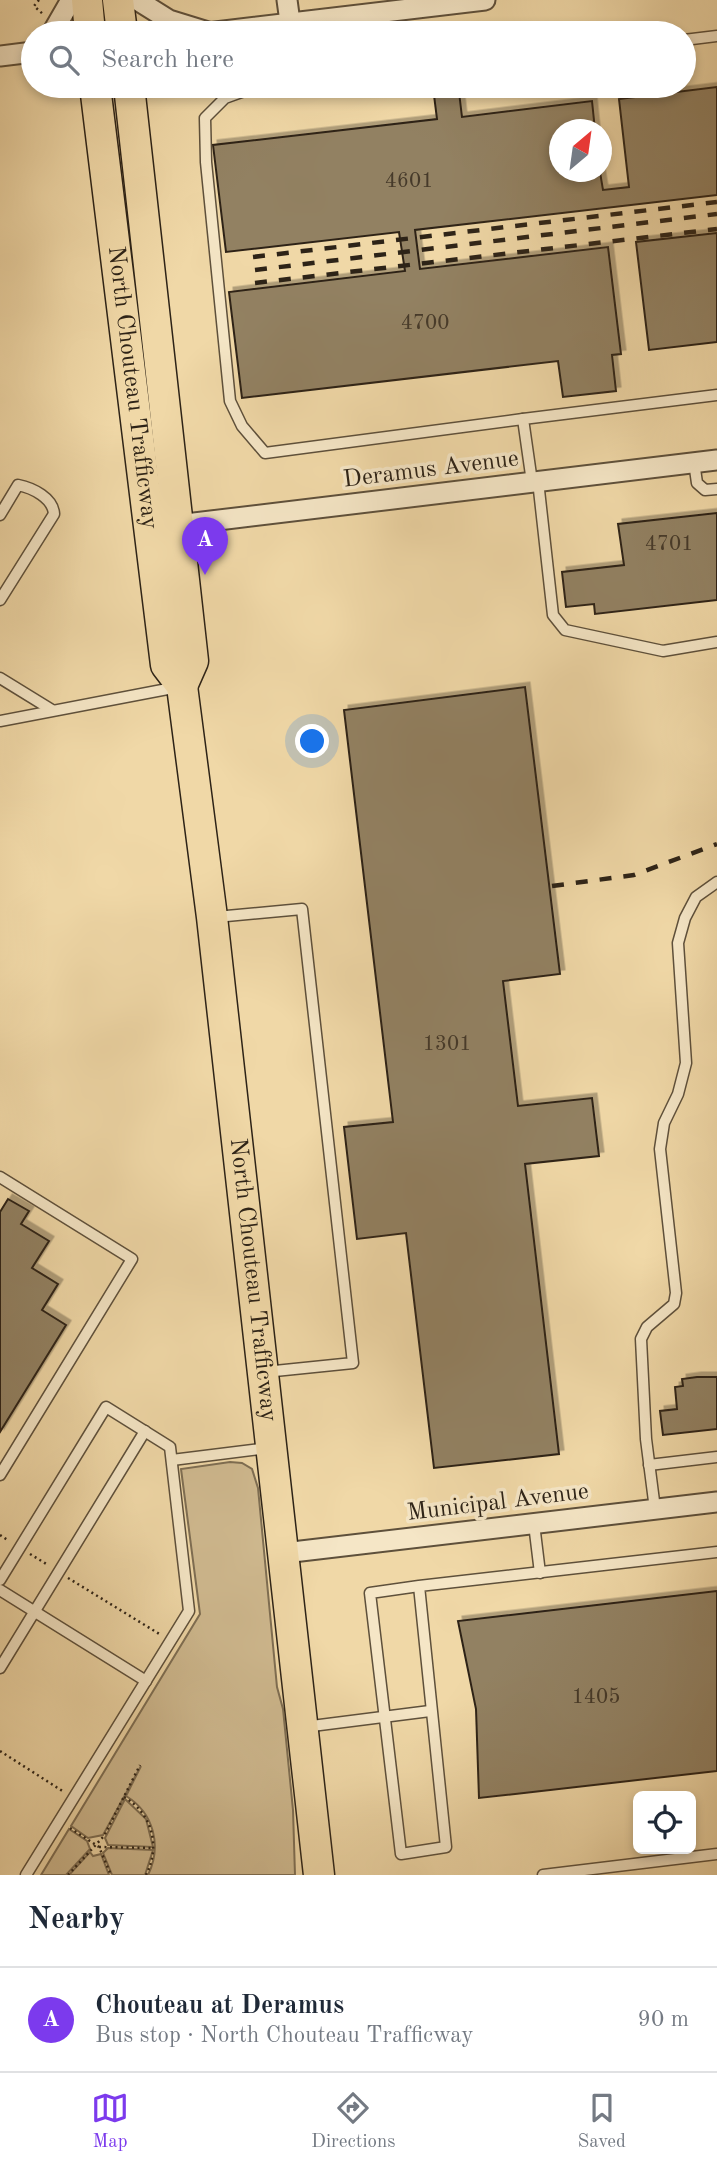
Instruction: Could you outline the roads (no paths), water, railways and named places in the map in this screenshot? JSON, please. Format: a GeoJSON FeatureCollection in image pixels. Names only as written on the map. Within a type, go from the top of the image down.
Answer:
{"type":"FeatureCollection","features":[{"type":"Feature","properties":{"kind":"main road"},"geometry":{"type":"LineString","coordinates":[[87,0],[89,21]]}},
{"type":"Feature","properties":{"kind":"main road"},"geometry":{"type":"LineString","coordinates":[[118,0],[121,21]]}},
{"type":"Feature","properties":{"kind":"main road","name":"North Chouteau Trafficway"},"geometry":{"type":"LineString","coordinates":[[91,98],[164,526]]}},
{"type":"Feature","properties":{"kind":"main road","name":"North Chouteau Trafficway"},"geometry":{"type":"LineString","coordinates":[[133,98],[164,526],[166,666],[182,686],[212,917],[319,1875]]}},
{"type":"Feature","properties":{"kind":"street"},"geometry":{"type":"LineString","coordinates":[[59,21],[71,0]]}},
{"type":"Feature","properties":{"kind":"street"},"geometry":{"type":"LineString","coordinates":[[137,0],[172,21]]}},
{"type":"Feature","properties":{"kind":"street"},"geometry":{"type":"LineString","coordinates":[[287,0],[290,21]]}},
{"type":"Feature","properties":{"kind":"street"},"geometry":{"type":"LineString","coordinates":[[382,21],[485,0]]}},
{"type":"Feature","properties":{"kind":"street"},"geometry":{"type":"LineString","coordinates":[[0,56],[21,53]]}},
{"type":"Feature","properties":{"kind":"street","name":"Deramus Avenue"},"geometry":{"type":"LineString","coordinates":[[164,526],[717,460]]}},
{"type":"Feature","properties":{"kind":"street","name":"Municipal Avenue"},"geometry":{"type":"LineString","coordinates":[[284,1553],[717,1502]]}},
{"type":"Feature","properties":{"kind":"lane"},"geometry":{"type":"LineString","coordinates":[[696,39],[717,36]]}},
{"type":"Feature","properties":{"kind":"lane"},"geometry":{"type":"LineString","coordinates":[[225,98],[205,118],[206,162],[230,401],[242,426],[265,453],[717,395]]}},
{"type":"Feature","properties":{"kind":"lane"},"geometry":{"type":"LineString","coordinates":[[523,419],[535,482],[553,615],[565,630],[663,651],[717,642]]}},
{"type":"Feature","properties":{"kind":"lane"},"geometry":{"type":"LineString","coordinates":[[694,463],[697,483],[705,490],[717,489]]}},
{"type":"Feature","properties":{"kind":"lane"},"geometry":{"type":"LineString","coordinates":[[0,515],[18,485],[46,498],[53,506],[54,514],[0,600]]}},
{"type":"Feature","properties":{"kind":"lane"},"geometry":{"type":"LineString","coordinates":[[0,678],[52,710]]}},
{"type":"Feature","properties":{"kind":"lane"},"geometry":{"type":"LineString","coordinates":[[0,721],[182,686]]}},
{"type":"Feature","properties":{"kind":"lane"},"geometry":{"type":"LineString","coordinates":[[655,1509],[649,1465],[641,1339],[647,1327],[674,1304],[676,1293],[660,1149],[664,1124],[678,1094],[686,1063],[678,943],[685,918],[696,897],[717,882]]}},
{"type":"Feature","properties":{"kind":"lane"},"geometry":{"type":"LineString","coordinates":[[212,917],[302,909],[353,1363],[264,1372]]}},
{"type":"Feature","properties":{"kind":"lane"},"geometry":{"type":"LineString","coordinates":[[0,1177],[132,1259],[0,1475]]}},
{"type":"Feature","properties":{"kind":"lane"},"geometry":{"type":"LineString","coordinates":[[0,1580],[106,1407],[170,1447],[189,1611],[26,1875]]}},
{"type":"Feature","properties":{"kind":"lane"},"geometry":{"type":"LineString","coordinates":[[0,1668],[145,1431]]}},
{"type":"Feature","properties":{"kind":"lane"},"geometry":{"type":"LineString","coordinates":[[172,1460],[272,1447]]}},
{"type":"Feature","properties":{"kind":"lane"},"geometry":{"type":"LineString","coordinates":[[649,1465],[717,1457]]}},
{"type":"Feature","properties":{"kind":"lane"},"geometry":{"type":"LineString","coordinates":[[534,1524],[540,1573]]}},
{"type":"Feature","properties":{"kind":"lane"},"geometry":{"type":"LineString","coordinates":[[419,1586],[446,1847],[401,1854],[370,1593],[419,1586],[717,1552]]}},
{"type":"Feature","properties":{"kind":"lane"},"geometry":{"type":"LineString","coordinates":[[0,1590],[146,1681]]}},
{"type":"Feature","properties":{"kind":"lane"},"geometry":{"type":"LineString","coordinates":[[304,1727],[430,1712]]}},
{"type":"Feature","properties":{"kind":"lane"},"geometry":{"type":"LineString","coordinates":[[544,1875],[717,1854]]}},
{"type":"Feature","properties":{"kind":"railway"},"geometry":{"type":"LineString","coordinates":[[253,257],[717,202]]}},
{"type":"Feature","properties":{"kind":"railway"},"geometry":{"type":"LineString","coordinates":[[255,270],[717,214]]}},
{"type":"Feature","properties":{"kind":"railway"},"geometry":{"type":"LineString","coordinates":[[255,283],[717,229]]}},
{"type":"Feature","properties":{"kind":"railway"},"geometry":{"type":"LineString","coordinates":[[552,886],[634,875],[717,844]]}},
{"type":"Feature","properties":{"kind":"place","name":"Chouteau at Deramus"},"geometry":{"type":"Point","coordinates":[205,575]}}]}
